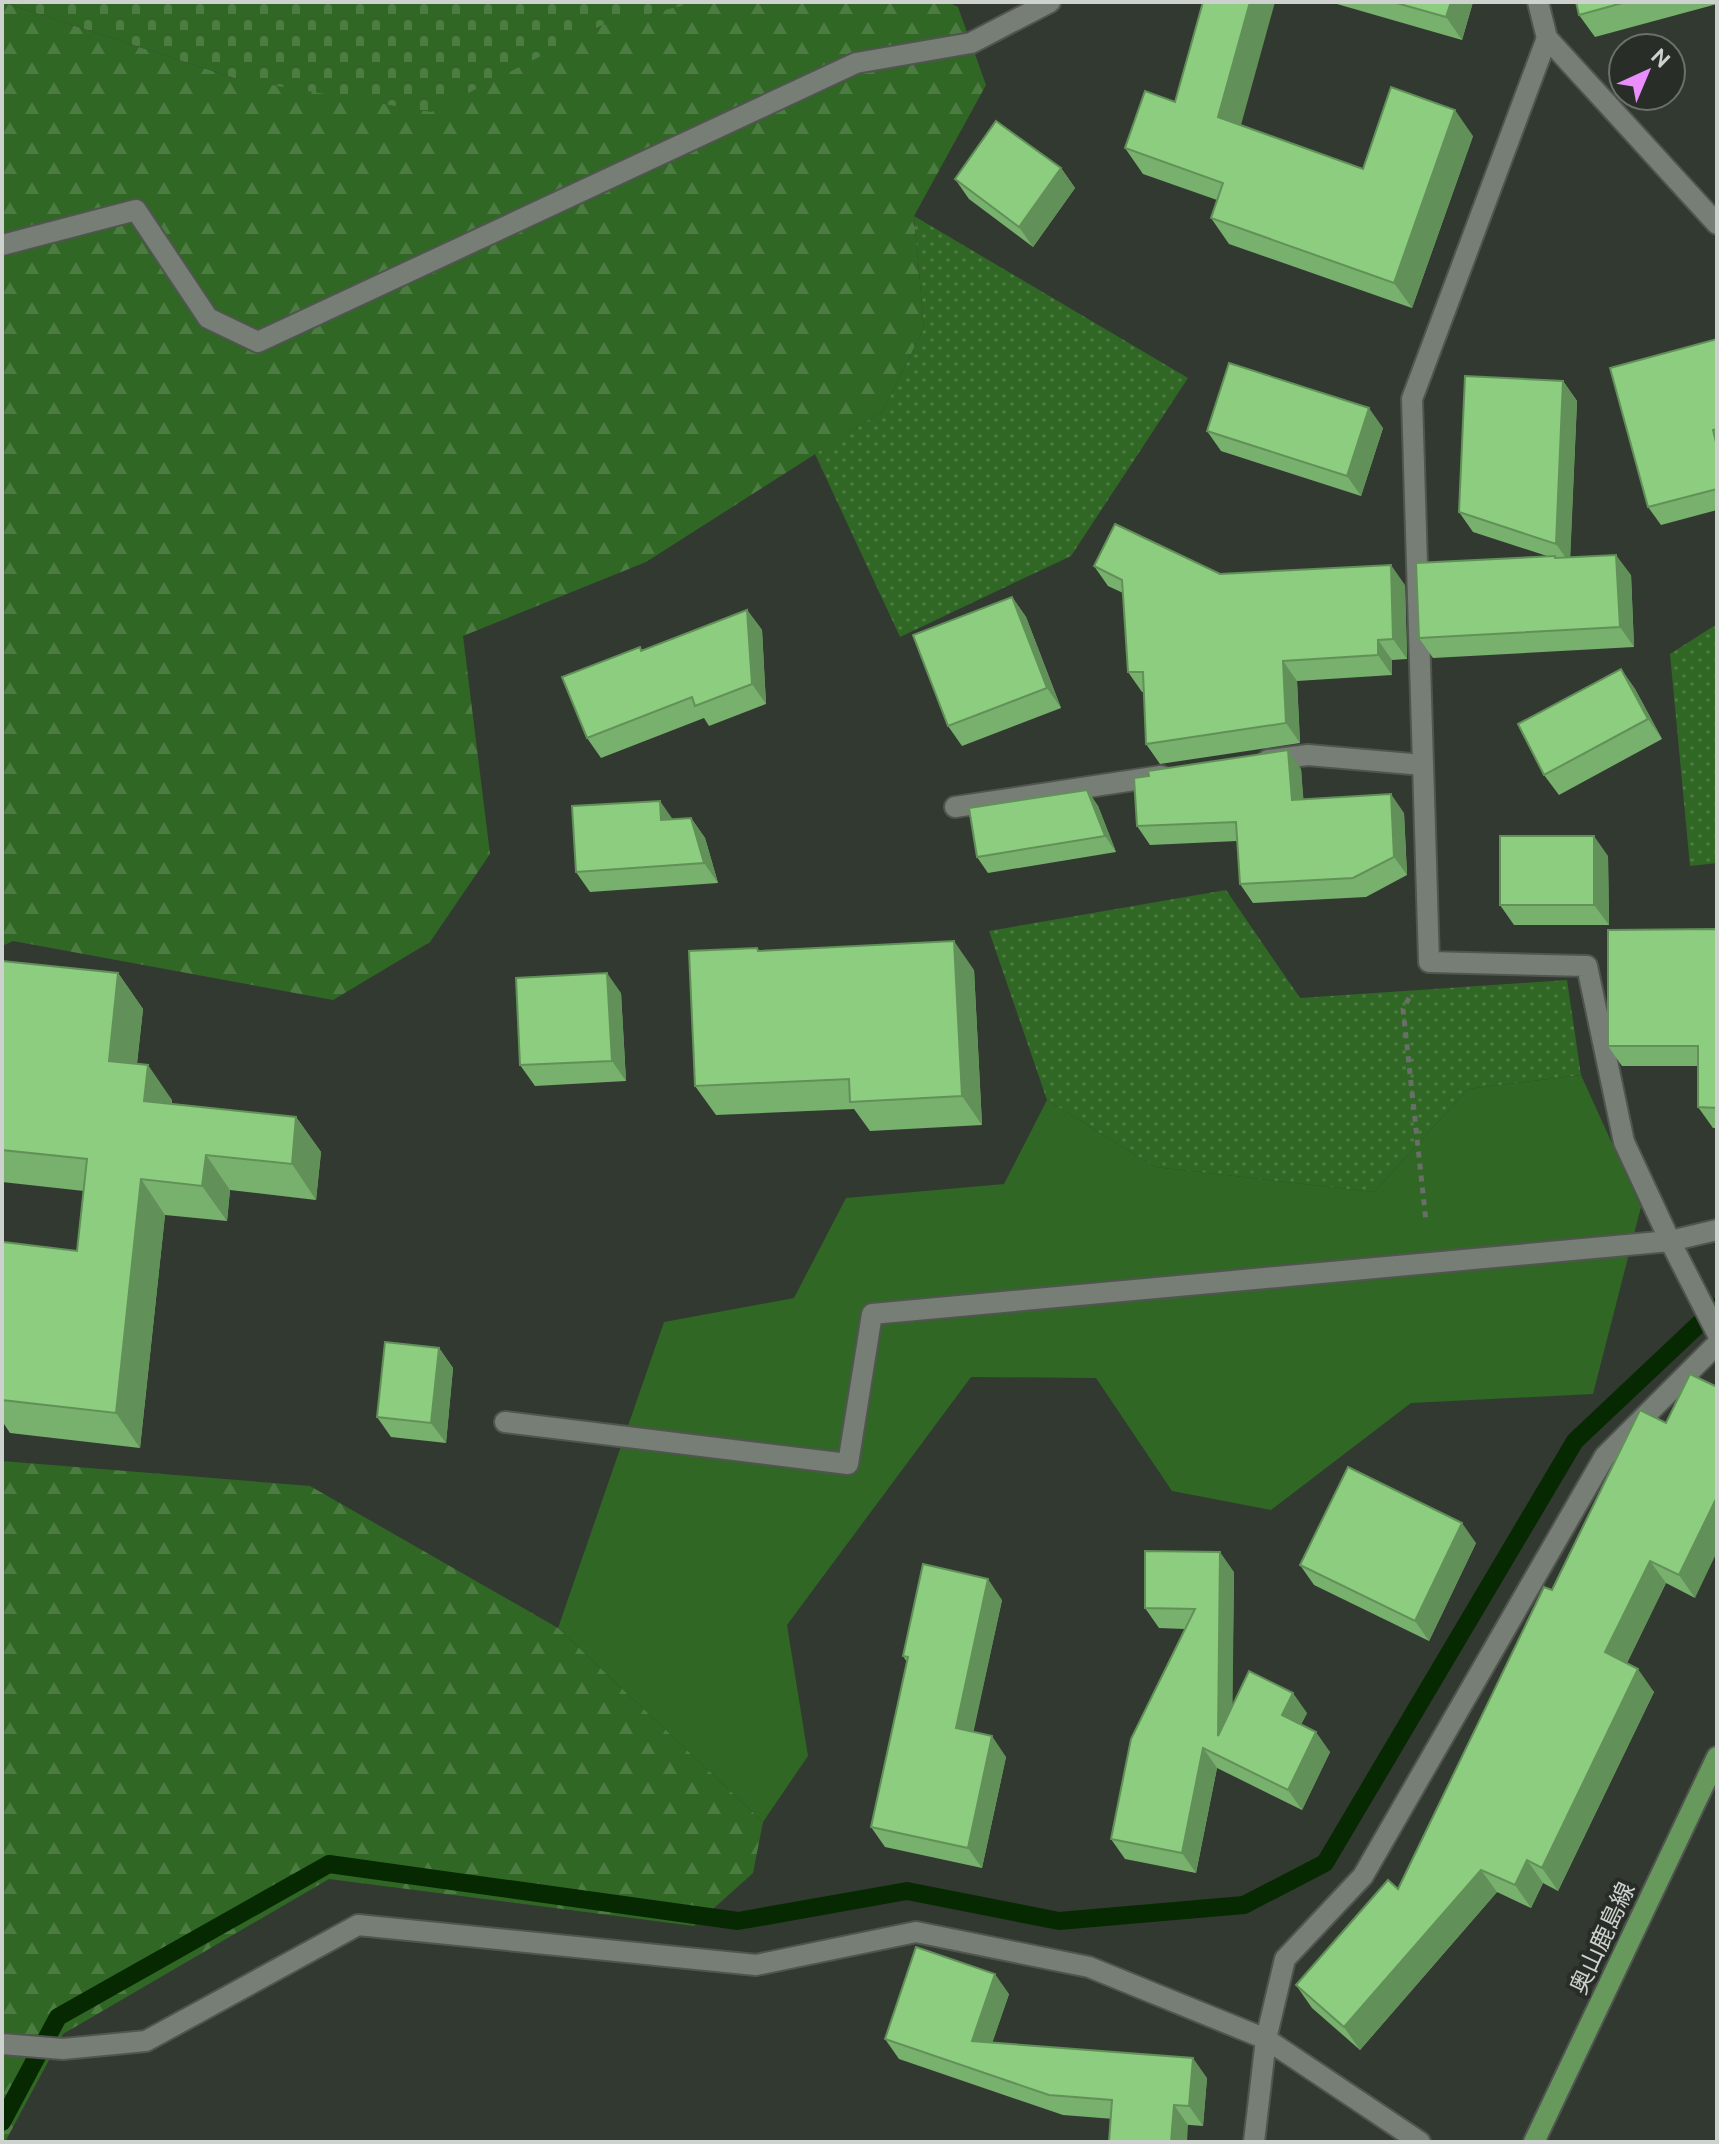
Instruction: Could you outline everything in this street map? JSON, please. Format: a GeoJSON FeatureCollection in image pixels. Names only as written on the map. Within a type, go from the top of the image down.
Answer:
{"type":"FeatureCollection","features":[{"type":"Feature","properties":{"kind":"main road","name":"奥山鹿島線"},"geometry":{"type":"LineString","coordinates":[[1534,2142],[1717,1757]]}},
{"type":"Feature","properties":{"kind":"street"},"geometry":{"type":"LineString","coordinates":[[2,245],[136,210],[208,318],[258,342],[856,63],[971,43],[1050,2]]}},
{"type":"Feature","properties":{"kind":"street"},"geometry":{"type":"LineString","coordinates":[[1538,2],[1547,38],[1717,224]]}},
{"type":"Feature","properties":{"kind":"street"},"geometry":{"type":"LineString","coordinates":[[1547,38],[1412,399],[1429,962],[1587,966],[1624,1142],[1717,1333]]}},
{"type":"Feature","properties":{"kind":"street"},"geometry":{"type":"LineString","coordinates":[[1247,764],[1308,755],[1423,765]]}},
{"type":"Feature","properties":{"kind":"street"},"geometry":{"type":"LineString","coordinates":[[955,807],[1185,773]]}},
{"type":"Feature","properties":{"kind":"street"},"geometry":{"type":"LineString","coordinates":[[505,1422],[848,1464],[872,1314],[1670,1241],[1717,1230]]}},
{"type":"Feature","properties":{"kind":"street"},"geometry":{"type":"LineString","coordinates":[[1254,2142],[1266,2039],[1285,1959],[1363,1876],[1605,1456],[1717,1344]]}},
{"type":"Feature","properties":{"kind":"street"},"geometry":{"type":"LineString","coordinates":[[11,2044],[63,2049],[146,2041],[358,1925],[756,1965],[916,1932],[1089,1967],[1266,2039],[1420,2142]]}},
{"type":"Feature","properties":{"kind":"path"},"geometry":{"type":"LineString","coordinates":[[1429,962],[1403,1009],[1431,1262]]}},
{"type":"Feature","properties":{"kind":"green space"},"geometry":{"type":"Polygon","coordinates":[[[2,2],[237,79],[600,25],[688,2],[948,2],[958,7],[986,85],[914,216],[924,328],[883,411],[646,562],[463,636],[490,854],[430,942],[333,1000],[13,941],[2,946],[2,2]]]}},
{"type":"Feature","properties":{"kind":"green space"},"geometry":{"type":"Polygon","coordinates":[[[2,2],[697,2],[600,26],[431,112],[237,79],[2,2]]]}},
{"type":"Feature","properties":{"kind":"green space"},"geometry":{"type":"Polygon","coordinates":[[[914,216],[1188,378],[1071,556],[900,637],[815,454],[883,411],[924,328],[914,216]]]}},
{"type":"Feature","properties":{"kind":"green space"},"geometry":{"type":"Polygon","coordinates":[[[1717,624],[1717,863],[1690,866],[1670,654],[1717,624]]]}},
{"type":"Feature","properties":{"kind":"green space"},"geometry":{"type":"Polygon","coordinates":[[[1226,890],[1300,998],[1567,980],[1581,1075],[1468,1089],[1374,1192],[1155,1167],[1047,1100],[989,931],[1226,890]]]}},
{"type":"Feature","properties":{"kind":"green space"},"geometry":{"type":"Polygon","coordinates":[[[1581,1075],[1641,1207],[1593,1394],[1411,1403],[1271,1510],[1172,1491],[1096,1378],[971,1377],[787,1625],[808,1756],[763,1822],[558,1628],[664,1322],[794,1298],[846,1198],[1004,1184],[1047,1100],[1155,1167],[1374,1192],[1468,1089],[1581,1075]]]}},
{"type":"Feature","properties":{"kind":"green space"},"geometry":{"type":"Polygon","coordinates":[[[2,1461],[310,1486],[558,1628],[763,1822],[753,1873],[694,1926],[329,1879],[63,2034],[5,2142],[2,2142],[2,1461]]]}},
{"type":"Feature","properties":{"kind":"building"},"geometry":{"type":"Polygon","coordinates":[[[1203,2],[1250,2],[1218,117],[1363,169],[1391,87],[1455,110],[1394,283],[1211,218],[1223,183],[1125,148],[1145,91],[1175,102],[1203,2]]]}},
{"type":"Feature","properties":{"kind":"building"},"geometry":{"type":"Polygon","coordinates":[[[1393,2],[1451,2],[1446,17],[1393,2]]]}},
{"type":"Feature","properties":{"kind":"building"},"geometry":{"type":"Polygon","coordinates":[[[1576,2],[1626,2],[1579,15],[1576,2]]]}},
{"type":"Feature","properties":{"kind":"building"},"geometry":{"type":"Polygon","coordinates":[[[996,121],[1061,168],[1019,227],[955,179],[996,121]]]}},
{"type":"Feature","properties":{"kind":"building"},"geometry":{"type":"Polygon","coordinates":[[[1717,339],[1717,429],[1713,430],[1717,446],[1717,489],[1648,507],[1610,368],[1717,339]]]}},
{"type":"Feature","properties":{"kind":"building"},"geometry":{"type":"Polygon","coordinates":[[[1229,363],[1369,408],[1347,476],[1207,431],[1229,363]]]}},
{"type":"Feature","properties":{"kind":"building"},"geometry":{"type":"Polygon","coordinates":[[[1465,376],[1563,381],[1556,544],[1459,512],[1465,376]]]}},
{"type":"Feature","properties":{"kind":"building"},"geometry":{"type":"Polygon","coordinates":[[[1115,524],[1220,574],[1391,565],[1393,639],[1378,640],[1378,655],[1283,661],[1286,723],[1146,744],[1143,672],[1128,672],[1122,580],[1094,566],[1115,524]]]}},
{"type":"Feature","properties":{"kind":"building"},"geometry":{"type":"Polygon","coordinates":[[[1616,555],[1620,627],[1419,638],[1416,563],[1616,555]]]}},
{"type":"Feature","properties":{"kind":"building"},"geometry":{"type":"Polygon","coordinates":[[[1012,597],[1047,688],[948,726],[913,635],[1012,597]]]}},
{"type":"Feature","properties":{"kind":"building"},"geometry":{"type":"Polygon","coordinates":[[[747,610],[752,684],[695,706],[692,697],[587,738],[562,677],[640,647],[641,651],[747,610]]]}},
{"type":"Feature","properties":{"kind":"building"},"geometry":{"type":"Polygon","coordinates":[[[1621,669],[1648,719],[1544,775],[1518,724],[1621,669]]]}},
{"type":"Feature","properties":{"kind":"building"},"geometry":{"type":"Polygon","coordinates":[[[1288,750],[1292,800],[1391,794],[1394,857],[1353,878],[1240,884],[1236,822],[1137,826],[1134,778],[1149,776],[1148,771],[1288,750]]]}},
{"type":"Feature","properties":{"kind":"building"},"geometry":{"type":"Polygon","coordinates":[[[1087,790],[1105,836],[977,857],[969,808],[1087,790]]]}},
{"type":"Feature","properties":{"kind":"building"},"geometry":{"type":"Polygon","coordinates":[[[660,801],[661,820],[691,818],[704,863],[576,872],[572,806],[660,801]]]}},
{"type":"Feature","properties":{"kind":"building"},"geometry":{"type":"Polygon","coordinates":[[[1500,836],[1594,836],[1594,905],[1500,905],[1500,836]]]}},
{"type":"Feature","properties":{"kind":"building"},"geometry":{"type":"Polygon","coordinates":[[[1717,929],[1717,1108],[1698,1107],[1698,1046],[1608,1046],[1608,930],[1717,929]]]}},
{"type":"Feature","properties":{"kind":"building"},"geometry":{"type":"Polygon","coordinates":[[[954,941],[962,1096],[850,1102],[849,1079],[695,1086],[689,951],[757,948],[758,951],[954,941]]]}},
{"type":"Feature","properties":{"kind":"building"},"geometry":{"type":"Polygon","coordinates":[[[2,961],[118,973],[109,1061],[148,1065],[144,1101],[296,1117],[292,1164],[206,1155],[202,1186],[141,1179],[116,1413],[2,1400],[3,1242],[77,1251],[87,1159],[2,1150],[2,961]]]}},
{"type":"Feature","properties":{"kind":"building"},"geometry":{"type":"Polygon","coordinates":[[[607,973],[612,1061],[520,1065],[516,978],[607,973]]]}},
{"type":"Feature","properties":{"kind":"building"},"geometry":{"type":"Polygon","coordinates":[[[385,1342],[439,1348],[431,1423],[377,1417],[385,1342]]]}},
{"type":"Feature","properties":{"kind":"building"},"geometry":{"type":"Polygon","coordinates":[[[1690,1374],[1717,1387],[1717,1497],[1679,1575],[1650,1561],[1605,1652],[1638,1669],[1542,1868],[1527,1860],[1515,1885],[1481,1870],[1344,2027],[1296,1985],[1388,1880],[1398,1889],[1544,1587],[1552,1590],[1640,1410],[1666,1423],[1690,1374]]]}},
{"type":"Feature","properties":{"kind":"building"},"geometry":{"type":"Polygon","coordinates":[[[1348,1467],[1462,1523],[1415,1621],[1300,1565],[1348,1467]]]}},
{"type":"Feature","properties":{"kind":"building"},"geometry":{"type":"Polygon","coordinates":[[[1145,1551],[1220,1552],[1218,1736],[1249,1671],[1293,1693],[1282,1715],[1316,1732],[1288,1790],[1203,1748],[1182,1853],[1111,1839],[1131,1739],[1195,1609],[1145,1608],[1145,1551]]]}},
{"type":"Feature","properties":{"kind":"building"},"geometry":{"type":"Polygon","coordinates":[[[923,1564],[988,1579],[956,1728],[992,1736],[968,1848],[871,1827],[908,1657],[903,1656],[923,1564]]]}},
{"type":"Feature","properties":{"kind":"building"},"geometry":{"type":"Polygon","coordinates":[[[916,1947],[995,1974],[972,2041],[1193,2058],[1189,2106],[1174,2105],[1171,2142],[1109,2142],[1112,2100],[1049,2095],[885,2039],[916,1947]]]}},
{"type":"Feature","properties":{"kind":"waterway"},"geometry":{"type":"LineString","coordinates":[[2,2122],[58,2017],[329,1864],[738,1921],[907,1891],[1059,1921],[1244,1905],[1325,1863],[1575,1441],[1717,1307]]}}]}
